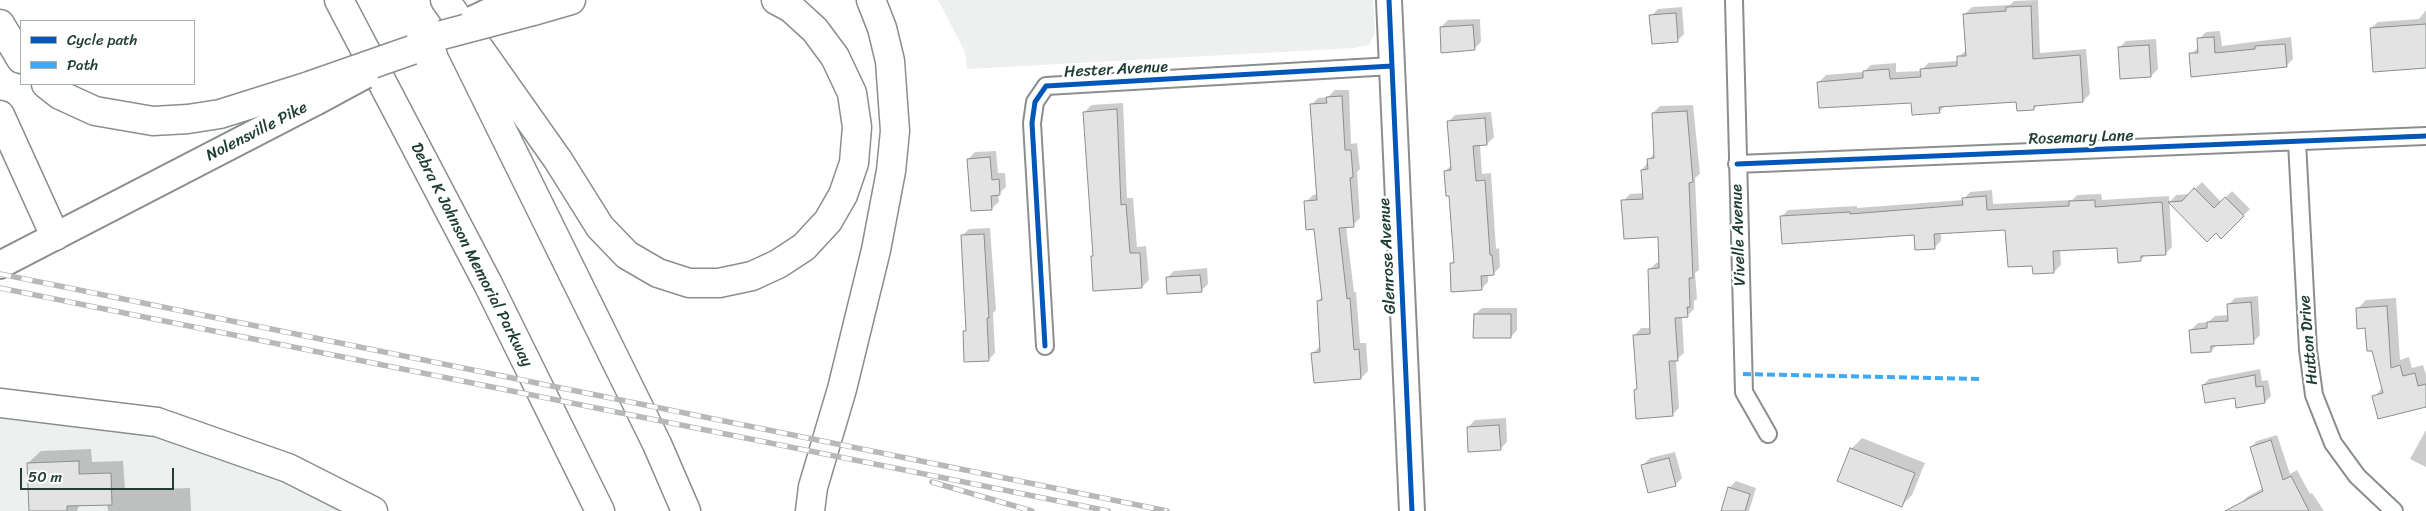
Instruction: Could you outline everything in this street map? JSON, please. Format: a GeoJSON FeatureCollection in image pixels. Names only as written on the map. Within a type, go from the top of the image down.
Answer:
{"type":"FeatureCollection","features":[{"type":"Feature","properties":{"kind":"highway","name":"Debra K Johnson Memorial Parkway"},"geometry":{"type":"LineString","coordinates":[[339,0],[488,284],[600,511]]}},
{"type":"Feature","properties":{"kind":"highway"},"geometry":{"type":"LineString","coordinates":[[438,0],[653,436],[686,511]]}},
{"type":"Feature","properties":{"kind":"highway"},"geometry":{"type":"LineString","coordinates":[[445,0],[558,160],[600,227],[627,255],[658,273],[689,283],[711,283],[752,276],[778,264],[804,247],[828,221],[843,195],[854,163],[857,127],[852,93],[848,84],[835,58],[815,30],[791,8],[776,0]]}},
{"type":"Feature","properties":{"kind":"highway"},"geometry":{"type":"LineString","coordinates":[[442,35],[523,6],[571,0]]}},
{"type":"Feature","properties":{"kind":"highway"},"geometry":{"type":"LineString","coordinates":[[810,511],[813,488],[842,389],[876,250],[891,171],[895,131],[891,70],[882,28],[871,0]]}},
{"type":"Feature","properties":{"kind":"highway"},"geometry":{"type":"LineString","coordinates":[[0,24],[20,57]]}},
{"type":"Feature","properties":{"kind":"highway"},"geometry":{"type":"LineString","coordinates":[[47,85],[60,94],[95,111],[153,121],[220,114],[312,94],[412,50]]}},
{"type":"Feature","properties":{"kind":"highway"},"geometry":{"type":"LineString","coordinates":[[0,115],[45,240]]}},
{"type":"Feature","properties":{"kind":"highway"},"geometry":{"type":"LineString","coordinates":[[0,403],[157,422],[288,468],[373,511]]}},
{"type":"Feature","properties":{"kind":"main road"},"geometry":{"type":"LineString","coordinates":[[412,50],[442,35]]}},
{"type":"Feature","properties":{"kind":"main road","name":"Nolensville Pike"},"geometry":{"type":"LineString","coordinates":[[0,265],[312,94]]}},
{"type":"Feature","properties":{"kind":"street","name":"Glenrose Avenue"},"geometry":{"type":"LineString","coordinates":[[1389,0],[1412,511]]}},
{"type":"Feature","properties":{"kind":"street","name":"Vivelle Avenue"},"geometry":{"type":"LineString","coordinates":[[1734,0],[1744,392],[1768,434]]}},
{"type":"Feature","properties":{"kind":"street","name":"Hester Avenue"},"geometry":{"type":"LineString","coordinates":[[1045,346],[1032,122],[1035,102],[1046,86],[1392,66]]}},
{"type":"Feature","properties":{"kind":"street","name":"Rosemary Lane"},"geometry":{"type":"LineString","coordinates":[[1738,164],[2426,136]]}},
{"type":"Feature","properties":{"kind":"street","name":"Hutton Drive"},"geometry":{"type":"LineString","coordinates":[[2297,142],[2308,350],[2314,395],[2333,443],[2357,476],[2394,511]]}},
{"type":"Feature","properties":{"kind":"shaded area"},"geometry":{"type":"Polygon","coordinates":[[[938,0],[1373,0],[1375,33],[1369,45],[1354,48],[967,69],[965,52],[938,0]]]}},
{"type":"Feature","properties":{"kind":"shaded area"},"geometry":{"type":"Polygon","coordinates":[[[0,403],[157,422],[373,511],[0,511],[0,403]]]}},
{"type":"Feature","properties":{"kind":"building"},"geometry":{"type":"Polygon","coordinates":[[[2031,6],[2033,59],[2080,55],[2083,102],[2034,106],[2034,110],[2017,111],[2016,102],[1939,107],[1940,113],[1912,115],[1911,103],[1819,108],[1817,82],[1863,78],[1863,71],[1889,69],[1890,79],[1921,77],[1920,69],[1957,66],[1957,56],[1966,56],[1963,14],[2006,11],[2006,7],[2031,6]]]}},
{"type":"Feature","properties":{"kind":"building"},"geometry":{"type":"Polygon","coordinates":[[[1676,13],[1678,42],[1652,44],[1649,15],[1676,13]]]}},
{"type":"Feature","properties":{"kind":"building"},"geometry":{"type":"Polygon","coordinates":[[[2426,24],[2426,68],[2373,72],[2370,28],[2426,24]]]}},
{"type":"Feature","properties":{"kind":"building"},"geometry":{"type":"Polygon","coordinates":[[[1473,25],[1475,50],[1441,53],[1440,27],[1473,25]]]}},
{"type":"Feature","properties":{"kind":"building"},"geometry":{"type":"Polygon","coordinates":[[[2214,37],[2215,53],[2255,49],[2255,46],[2285,44],[2287,67],[2191,77],[2189,53],[2198,53],[2197,38],[2214,37]]]}},
{"type":"Feature","properties":{"kind":"building"},"geometry":{"type":"Polygon","coordinates":[[[2149,45],[2151,77],[2120,79],[2118,47],[2149,45]]]}},
{"type":"Feature","properties":{"kind":"building"},"geometry":{"type":"Polygon","coordinates":[[[1342,96],[1345,150],[1351,150],[1353,177],[1350,178],[1354,227],[1339,228],[1347,299],[1350,298],[1354,350],[1359,349],[1361,379],[1314,383],[1311,353],[1320,352],[1317,301],[1322,300],[1314,229],[1306,230],[1304,201],[1317,200],[1310,104],[1327,103],[1326,97],[1342,96]]]}},
{"type":"Feature","properties":{"kind":"building"},"geometry":{"type":"Polygon","coordinates":[[[1117,109],[1121,205],[1126,204],[1130,253],[1140,253],[1142,288],[1093,291],[1091,256],[1093,256],[1083,112],[1117,109]]]}},
{"type":"Feature","properties":{"kind":"building"},"geometry":{"type":"Polygon","coordinates":[[[1687,111],[1693,182],[1689,183],[1693,278],[1689,278],[1690,307],[1687,307],[1688,317],[1675,318],[1678,361],[1669,361],[1673,416],[1636,419],[1634,390],[1637,389],[1633,335],[1650,334],[1648,269],[1659,268],[1658,237],[1624,239],[1621,200],[1643,199],[1641,170],[1648,169],[1647,159],[1654,158],[1652,113],[1687,111]]]}},
{"type":"Feature","properties":{"kind":"building"},"geometry":{"type":"Polygon","coordinates":[[[1485,118],[1487,145],[1473,146],[1476,181],[1485,180],[1490,255],[1492,255],[1494,275],[1481,276],[1482,290],[1451,292],[1450,263],[1454,263],[1449,196],[1446,196],[1444,171],[1451,170],[1447,121],[1485,118]]]}},
{"type":"Feature","properties":{"kind":"building"},"geometry":{"type":"Polygon","coordinates":[[[990,157],[992,180],[999,179],[1000,195],[991,196],[992,210],[971,211],[967,159],[990,157]]]}},
{"type":"Feature","properties":{"kind":"building"},"geometry":{"type":"Polygon","coordinates":[[[2194,188],[2214,208],[2225,197],[2244,216],[2221,239],[2216,233],[2207,242],[2168,202],[2182,201],[2194,188]]]}},
{"type":"Feature","properties":{"kind":"building"},"geometry":{"type":"Polygon","coordinates":[[[1986,196],[1987,210],[2069,206],[2069,201],[2095,200],[2095,207],[2162,202],[2166,255],[2141,256],[2141,261],[2118,263],[2117,248],[2053,251],[2054,273],[2033,274],[2032,266],[2008,267],[2005,230],[1934,234],[1935,249],[1915,250],[1914,235],[1782,244],[1780,216],[1850,212],[1850,214],[1963,205],[1962,198],[1986,196]]]}},
{"type":"Feature","properties":{"kind":"building"},"geometry":{"type":"Polygon","coordinates":[[[984,234],[989,318],[987,318],[989,361],[964,362],[963,331],[966,331],[961,235],[984,234]]]}},
{"type":"Feature","properties":{"kind":"building"},"geometry":{"type":"Polygon","coordinates":[[[1200,275],[1202,292],[1167,294],[1166,277],[1200,275]]]}},
{"type":"Feature","properties":{"kind":"building"},"geometry":{"type":"Polygon","coordinates":[[[2251,302],[2254,344],[2211,346],[2211,352],[2191,353],[2189,330],[2207,328],[2207,322],[2228,321],[2227,304],[2251,302]]]}},
{"type":"Feature","properties":{"kind":"building"},"geometry":{"type":"Polygon","coordinates":[[[2387,306],[2391,368],[2400,365],[2403,376],[2415,373],[2418,386],[2426,384],[2426,407],[2378,419],[2372,396],[2383,393],[2372,351],[2367,351],[2365,328],[2357,329],[2356,308],[2387,306]]]}},
{"type":"Feature","properties":{"kind":"building"},"geometry":{"type":"Polygon","coordinates":[[[1474,314],[1511,314],[1511,338],[1473,338],[1474,314]]]}},
{"type":"Feature","properties":{"kind":"building"},"geometry":{"type":"Polygon","coordinates":[[[2255,375],[2256,387],[2263,386],[2265,403],[2236,408],[2235,398],[2205,403],[2202,385],[2255,375]]]}},
{"type":"Feature","properties":{"kind":"building"},"geometry":{"type":"Polygon","coordinates":[[[1499,425],[1501,450],[1468,452],[1467,427],[1499,425]]]}},
{"type":"Feature","properties":{"kind":"building"},"geometry":{"type":"Polygon","coordinates":[[[2271,440],[2283,480],[2291,476],[2309,511],[2225,511],[2263,491],[2250,447],[2271,440]]]}},
{"type":"Feature","properties":{"kind":"building"},"geometry":{"type":"Polygon","coordinates":[[[1850,448],[1915,473],[1902,507],[1837,481],[1850,448]]]}},
{"type":"Feature","properties":{"kind":"building"},"geometry":{"type":"Polygon","coordinates":[[[1669,458],[1676,486],[1648,493],[1641,465],[1669,458]]]}},
{"type":"Feature","properties":{"kind":"building"},"geometry":{"type":"Polygon","coordinates":[[[79,461],[79,474],[111,473],[112,505],[67,506],[67,511],[29,511],[27,463],[79,461]]]}},
{"type":"Feature","properties":{"kind":"building"},"geometry":{"type":"Polygon","coordinates":[[[1728,487],[1750,494],[1745,511],[1721,511],[1728,487]]]}},
{"type":"Feature","properties":{"kind":"railway"},"geometry":{"type":"LineString","coordinates":[[0,274],[1167,511]]}},
{"type":"Feature","properties":{"kind":"railway"},"geometry":{"type":"LineString","coordinates":[[0,288],[1108,511]]}},
{"type":"Feature","properties":{"kind":"railway"},"geometry":{"type":"LineString","coordinates":[[932,482],[1032,511]]}},
{"type":"Feature","properties":{"kind":"marked path"},"geometry":{"type":"LineString","coordinates":[[1743,374],[1982,379]]}},
{"type":"Feature","properties":{"kind":"cycle path"},"geometry":{"type":"LineString","coordinates":[[1389,0],[1412,511]]}},
{"type":"Feature","properties":{"kind":"cycle path"},"geometry":{"type":"LineString","coordinates":[[1045,346],[1032,123],[1035,102],[1046,86],[1392,66]]}},
{"type":"Feature","properties":{"kind":"cycle path"},"geometry":{"type":"LineString","coordinates":[[1737,164],[2426,136]]}}]}
